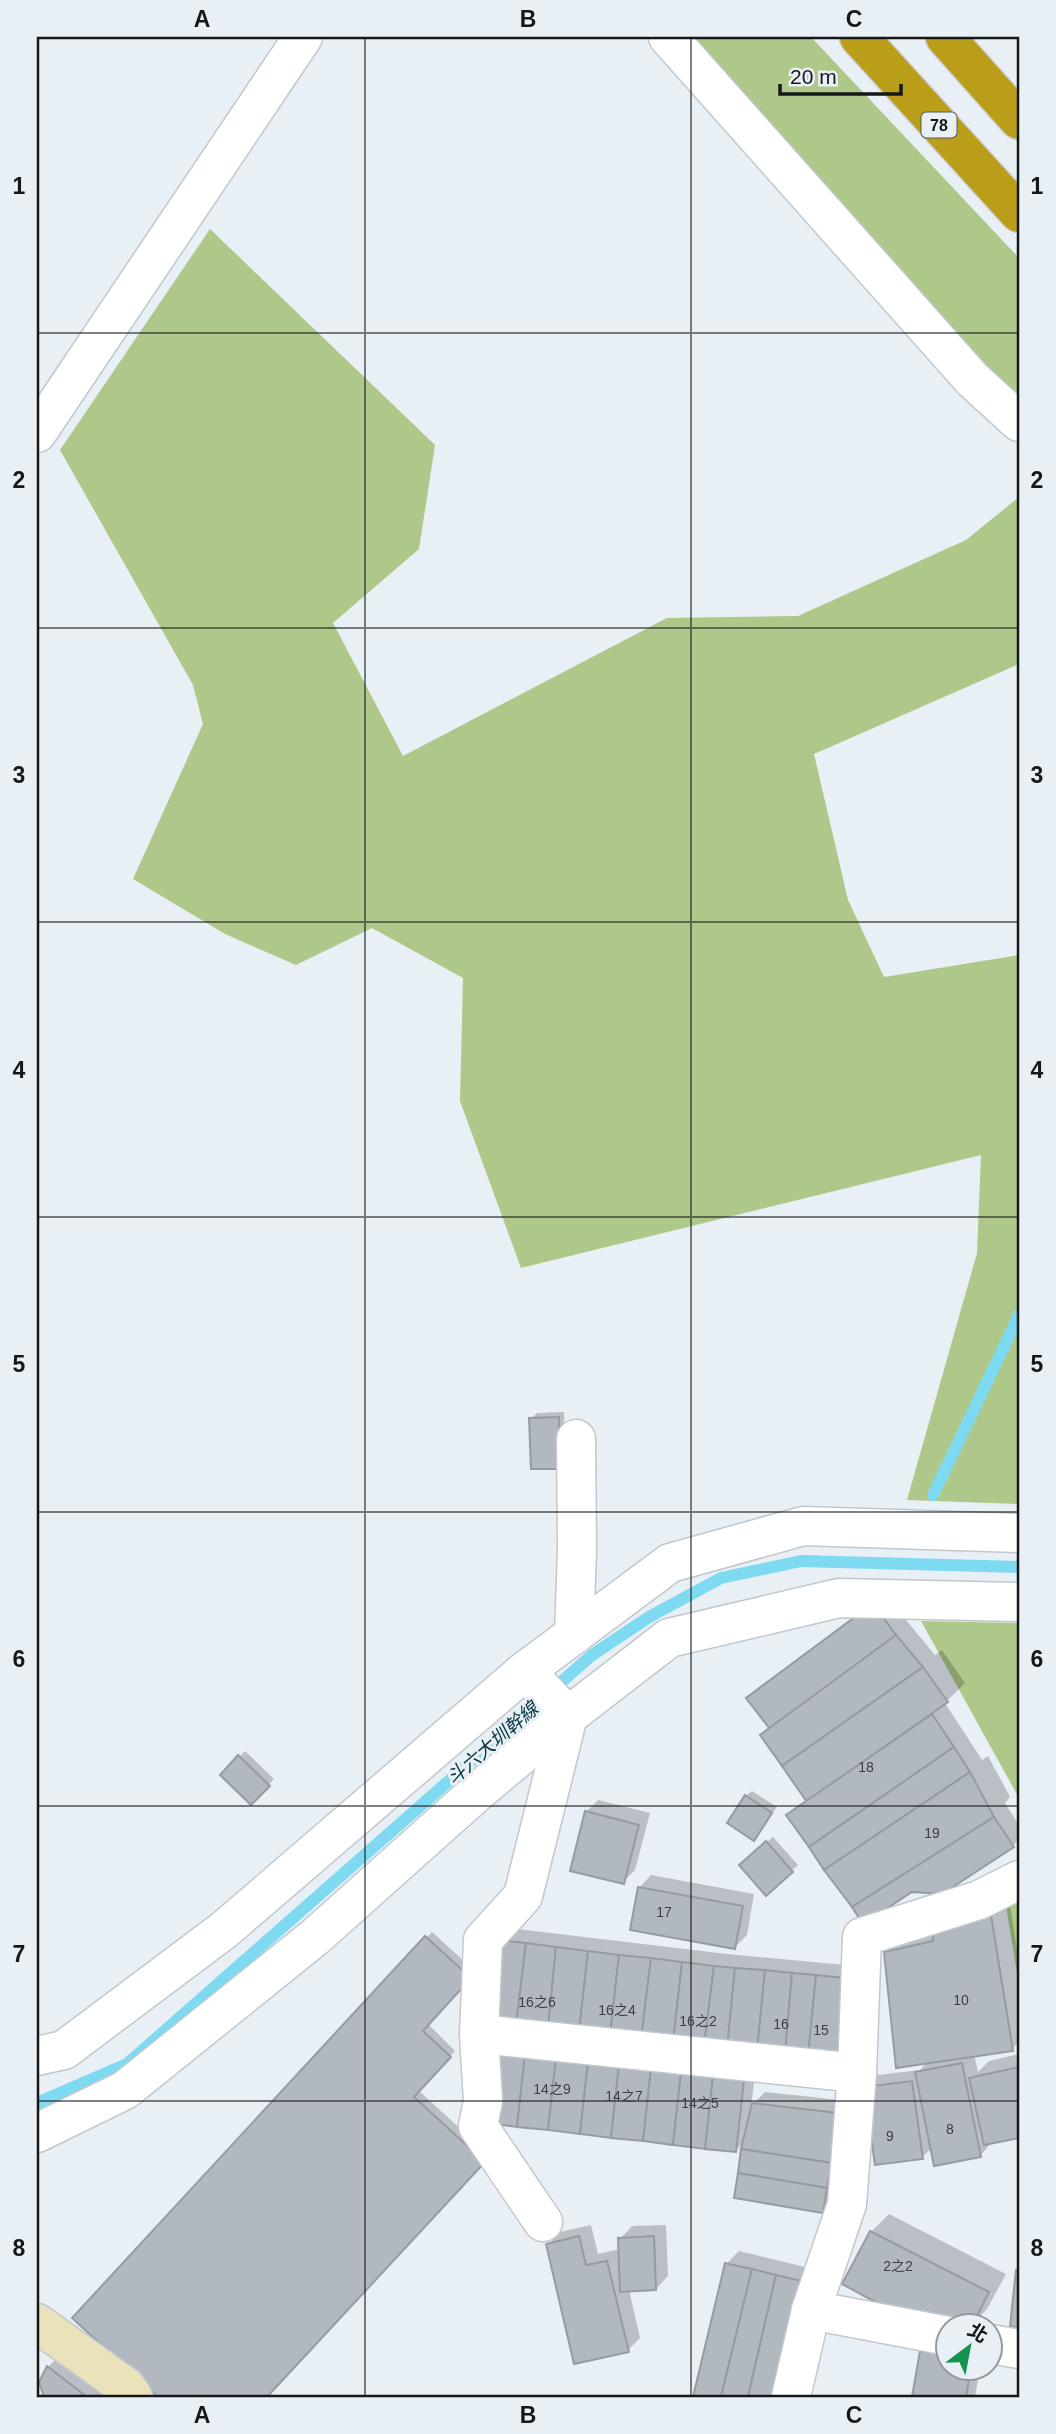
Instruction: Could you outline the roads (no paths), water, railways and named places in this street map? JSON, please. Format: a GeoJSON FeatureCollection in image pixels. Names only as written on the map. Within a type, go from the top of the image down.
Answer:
{"type":"FeatureCollection","features":[{"type":"Feature","properties":{"kind":"highway","name":"78"},"geometry":{"type":"LineString","coordinates":[[859,37],[1019,213]]}},
{"type":"Feature","properties":{"kind":"highway"},"geometry":{"type":"LineString","coordinates":[[945,37],[1019,120]]}},
{"type":"Feature","properties":{"kind":"street"},"geometry":{"type":"LineString","coordinates":[[37,433],[303,37]]}},
{"type":"Feature","properties":{"kind":"street"},"geometry":{"type":"LineString","coordinates":[[668,37],[972,379],[1019,422]]}},
{"type":"Feature","properties":{"kind":"street"},"geometry":{"type":"LineString","coordinates":[[574,1635],[577,1550],[576,1439]]}},
{"type":"Feature","properties":{"kind":"street"},"geometry":{"type":"LineString","coordinates":[[37,2056],[64,2050],[224,1930],[525,1671],[670,1563],[803,1526],[1019,1533]]}},
{"type":"Feature","properties":{"kind":"street"},"geometry":{"type":"LineString","coordinates":[[37,2133],[125,2090],[315,1937],[474,1794],[568,1716],[669,1638],[839,1598],[1019,1602]]}},
{"type":"Feature","properties":{"kind":"street"},"geometry":{"type":"LineString","coordinates":[[525,1671],[568,1716]]}},
{"type":"Feature","properties":{"kind":"street"},"geometry":{"type":"LineString","coordinates":[[543,2222],[478,2126],[483,2101],[479,2034],[483,1940],[523,1896],[568,1716]]}},
{"type":"Feature","properties":{"kind":"street"},"geometry":{"type":"LineString","coordinates":[[791,2397],[811,2311],[847,2204],[857,2073],[862,1937],[979,1900],[1019,1880]]}},
{"type":"Feature","properties":{"kind":"street"},"geometry":{"type":"LineString","coordinates":[[479,2034],[857,2073]]}},
{"type":"Feature","properties":{"kind":"street"},"geometry":{"type":"LineString","coordinates":[[811,2311],[934,2334]]}},
{"type":"Feature","properties":{"kind":"street"},"geometry":{"type":"LineString","coordinates":[[37,2323],[126,2387],[133,2397]]}},
{"type":"Feature","properties":{"kind":"waterway"},"geometry":{"type":"LineString","coordinates":[[933,1495],[1019,1315]]}},
{"type":"Feature","properties":{"kind":"waterway","name":"斗六大圳幹線"},"geometry":{"type":"LineString","coordinates":[[37,2103],[127,2064],[592,1655],[649,1617],[721,1578],[801,1561],[1019,1567]]}}]}
